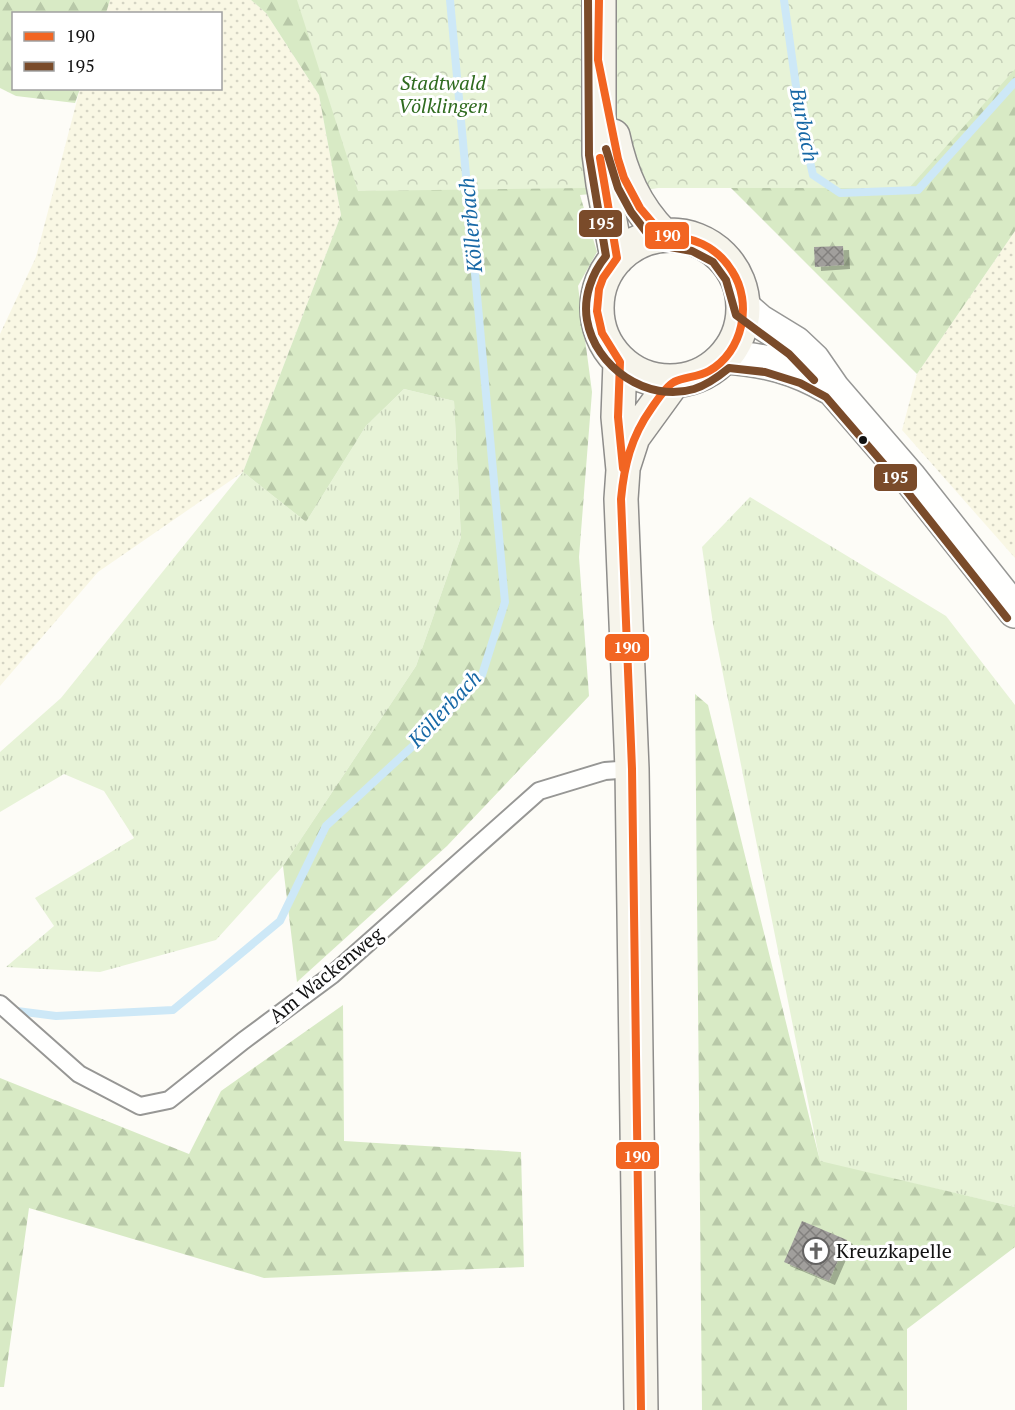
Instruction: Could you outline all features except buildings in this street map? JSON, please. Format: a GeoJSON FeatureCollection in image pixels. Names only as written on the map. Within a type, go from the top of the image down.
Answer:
{"type":"FeatureCollection","features":[{"type":"Feature","properties":{"kind":"main road"},"geometry":{"type":"LineString","coordinates":[[599,0],[599,154],[617,258]]}},
{"type":"Feature","properties":{"kind":"main road"},"geometry":{"type":"LineString","coordinates":[[598,60],[624,178],[640,208],[663,235]]}},
{"type":"Feature","properties":{"kind":"main road"},"geometry":{"type":"LineString","coordinates":[[663,235],[699,241],[718,253],[735,273],[742,291],[744,308],[743,322],[726,357],[701,375],[673,382],[654,380],[635,373],[620,362],[607,346],[598,324],[597,311],[597,298],[603,277],[617,258],[632,246],[663,235]]}},
{"type":"Feature","properties":{"kind":"main road"},"geometry":{"type":"LineString","coordinates":[[620,362],[618,417],[623,470],[621,499],[632,769],[642,1410]]}},
{"type":"Feature","properties":{"kind":"main road"},"geometry":{"type":"LineString","coordinates":[[623,470],[633,437],[673,382]]}},
{"type":"Feature","properties":{"kind":"street"},"geometry":{"type":"LineString","coordinates":[[744,308],[759,321],[795,343],[813,360],[833,389],[909,477],[1015,611]]}},
{"type":"Feature","properties":{"kind":"street"},"geometry":{"type":"LineString","coordinates":[[726,357],[767,362],[804,373],[833,389]]}},
{"type":"Feature","properties":{"kind":"lane","name":"Am Wackenweg"},"geometry":{"type":"LineString","coordinates":[[0,1004],[79,1074],[140,1106],[169,1100],[332,975],[539,791],[605,771],[632,769]]}},
{"type":"Feature","properties":{"kind":"shaded area"},"geometry":{"type":"Polygon","coordinates":[[[110,0],[251,0],[266,13],[319,95],[341,215],[243,472],[98,572],[0,686],[0,334],[36,257],[80,90],[222,90],[222,12],[106,12],[110,0]]]}},
{"type":"Feature","properties":{"kind":"shaded area"},"geometry":{"type":"Polygon","coordinates":[[[1015,231],[1015,558],[902,430],[917,374],[1015,231]]]}},
{"type":"Feature","properties":{"kind":"green space"},"geometry":{"type":"Polygon","coordinates":[[[0,0],[110,0],[106,12],[12,12],[12,90],[80,90],[75,103],[16,96],[0,88],[0,0]]]}},
{"type":"Feature","properties":{"kind":"green space"},"geometry":{"type":"Polygon","coordinates":[[[251,0],[1015,0],[1015,231],[917,374],[725,182],[580,195],[597,252],[578,286],[592,392],[579,557],[589,696],[447,846],[297,982],[283,866],[416,666],[461,537],[454,401],[404,389],[366,426],[306,522],[243,472],[341,215],[319,95],[266,13],[251,0]]]}},
{"type":"Feature","properties":{"kind":"green space","name":"Stadtwald Völklingen"},"geometry":{"type":"Polygon","coordinates":[[[297,0],[1015,0],[1015,69],[909,188],[358,191],[297,0]]]}},
{"type":"Feature","properties":{"kind":"green space"},"geometry":{"type":"Polygon","coordinates":[[[404,389],[454,401],[461,537],[416,666],[283,866],[216,940],[100,972],[6,967],[54,926],[35,898],[134,838],[104,791],[64,774],[0,812],[0,752],[61,698],[243,472],[306,522],[366,426],[404,389]]]}},
{"type":"Feature","properties":{"kind":"green space"},"geometry":{"type":"Polygon","coordinates":[[[750,497],[946,616],[1015,705],[1015,1207],[820,1162],[713,624],[702,547],[750,497]]]}},
{"type":"Feature","properties":{"kind":"green space"},"geometry":{"type":"Polygon","coordinates":[[[695,694],[708,705],[820,1161],[1015,1207],[1015,1247],[907,1329],[907,1410],[702,1410],[695,694]]]}},
{"type":"Feature","properties":{"kind":"green space"},"geometry":{"type":"Polygon","coordinates":[[[343,1005],[344,1141],[521,1152],[524,1267],[264,1278],[29,1208],[4,1387],[0,1387],[0,1078],[189,1154],[221,1091],[343,1005]]]}},
{"type":"Feature","properties":{"kind":"waterway","name":"Köllerbach"},"geometry":{"type":"LineString","coordinates":[[9,1010],[56,1016],[173,1010],[280,921],[326,826],[439,722],[482,675],[505,602],[450,0]]}},
{"type":"Feature","properties":{"kind":"waterway","name":"Burbach"},"geometry":{"type":"LineString","coordinates":[[784,0],[801,122],[813,175],[840,193],[918,190],[1015,82]]}},
{"type":"Feature","properties":{"kind":"transit line","name":"195"},"geometry":{"type":"LineString","coordinates":[[588,0],[589,155],[606,256],[590,286],[586,311],[592,337],[600,353],[626,377],[642,386],[659,391],[676,392],[694,389],[729,368],[765,372],[800,383],[826,397],[901,484],[1007,618]]}},
{"type":"Feature","properties":{"kind":"transit line","name":"190"},"geometry":{"type":"LineString","coordinates":[[599,0],[598,60],[624,178],[640,208],[663,235],[693,240],[711,249],[726,262],[738,284],[743,312],[737,339],[721,363],[705,373],[671,384],[661,394],[644,420],[630,452],[621,499],[632,769],[641,1410]]}},
{"type":"Feature","properties":{"kind":"transit line","name":"195"},"geometry":{"type":"LineString","coordinates":[[606,149],[618,188],[631,212],[647,233],[659,245],[692,251],[713,262],[726,280],[736,315],[789,354],[814,380]]}},
{"type":"Feature","properties":{"kind":"transit line","name":"190"},"geometry":{"type":"LineString","coordinates":[[600,158],[617,258],[603,278],[599,289],[597,311],[602,333],[620,362],[618,417],[623,468]]}},
{"type":"Feature","properties":{"kind":"place","name":"Kreuzkapelle"},"geometry":{"type":"Point","coordinates":[816,1251]}}]}
